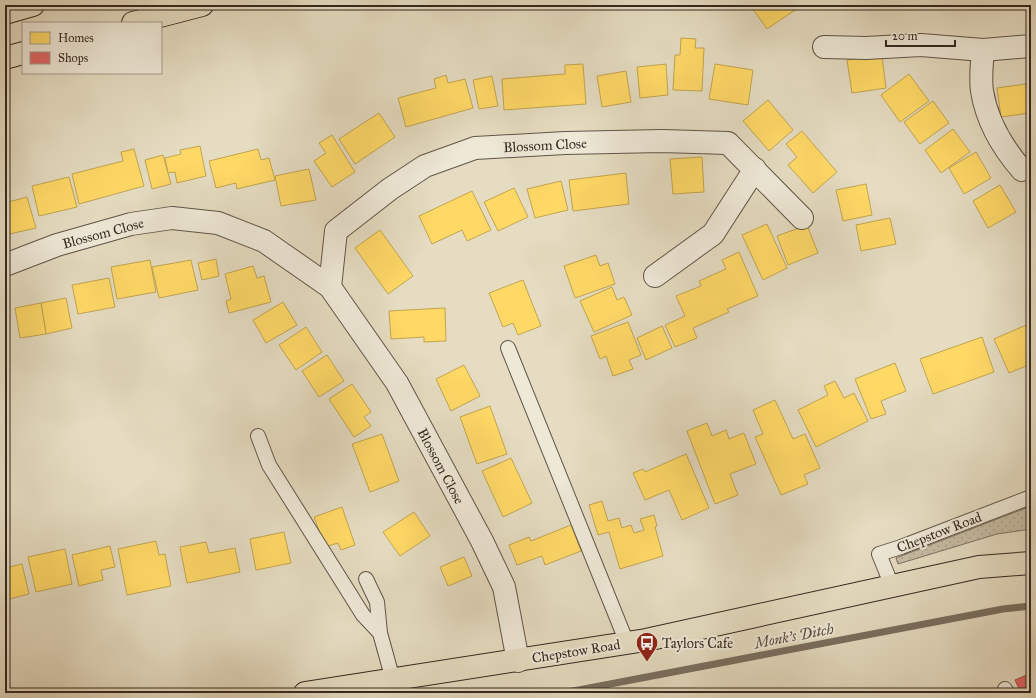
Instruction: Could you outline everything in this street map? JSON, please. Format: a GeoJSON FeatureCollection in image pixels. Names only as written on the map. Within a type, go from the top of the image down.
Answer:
{"type":"FeatureCollection","features":[{"type":"Feature","properties":{"kind":"main road"},"geometry":{"type":"LineString","coordinates":[[5,12],[33,5]]}},
{"type":"Feature","properties":{"kind":"main road"},"geometry":{"type":"LineString","coordinates":[[137,22],[202,5]]}},
{"type":"Feature","properties":{"kind":"main road"},"geometry":{"type":"LineString","coordinates":[[5,58],[22,53]]}},
{"type":"Feature","properties":{"kind":"main road","name":"Chepstow Road"},"geometry":{"type":"LineString","coordinates":[[305,693],[627,643],[979,567],[1031,563]]}},
{"type":"Feature","properties":{"kind":"street"},"geometry":{"type":"LineString","coordinates":[[824,47],[866,48],[921,45],[983,50],[1031,46]]}},
{"type":"Feature","properties":{"kind":"street"},"geometry":{"type":"LineString","coordinates":[[983,50],[982,90],[995,134],[1005,150],[1022,170]]}},
{"type":"Feature","properties":{"kind":"street","name":"Blossom Close"},"geometry":{"type":"LineString","coordinates":[[330,287],[336,231],[390,189],[425,166],[476,148],[662,141],[728,143],[802,218]]}},
{"type":"Feature","properties":{"kind":"street"},"geometry":{"type":"LineString","coordinates":[[655,276],[713,234],[755,169]]}},
{"type":"Feature","properties":{"kind":"street","name":"Blossom Close"},"geometry":{"type":"LineString","coordinates":[[5,266],[57,245],[131,224],[172,218],[218,223],[264,241],[330,287],[397,383],[482,541],[504,587],[518,661]]}},
{"type":"Feature","properties":{"kind":"lane"},"geometry":{"type":"LineString","coordinates":[[508,348],[627,643]]}},
{"type":"Feature","properties":{"kind":"lane"},"geometry":{"type":"LineString","coordinates":[[258,436],[273,473],[363,615],[380,633]]}},
{"type":"Feature","properties":{"kind":"lane","name":"Chepstow Road"},"geometry":{"type":"LineString","coordinates":[[892,586],[879,554],[1031,497]]}},
{"type":"Feature","properties":{"kind":"lane"},"geometry":{"type":"LineString","coordinates":[[366,579],[377,602],[380,633],[393,680]]}},
{"type":"Feature","properties":{"kind":"shaded area"},"geometry":{"type":"Polygon","coordinates":[[[1031,506],[1031,529],[997,534],[898,564],[896,558],[1031,506]]]}},
{"type":"Feature","properties":{"kind":"building: Homes"},"geometry":{"type":"Polygon","coordinates":[[[750,5],[791,5],[795,10],[767,29],[750,5]]]}},
{"type":"Feature","properties":{"kind":"building: Homes"},"geometry":{"type":"Polygon","coordinates":[[[825,5],[852,5],[853,6],[825,9],[825,5]]]}},
{"type":"Feature","properties":{"kind":"building: Homes"},"geometry":{"type":"Polygon","coordinates":[[[681,38],[696,39],[695,48],[704,48],[702,91],[673,90],[675,55],[680,55],[681,38]]]}},
{"type":"Feature","properties":{"kind":"building: Homes"},"geometry":{"type":"Polygon","coordinates":[[[882,56],[886,88],[852,93],[847,60],[882,56]]]}},
{"type":"Feature","properties":{"kind":"building: Homes"},"geometry":{"type":"Polygon","coordinates":[[[583,64],[586,104],[504,110],[502,79],[565,74],[565,65],[583,64]]]}},
{"type":"Feature","properties":{"kind":"building: Homes"},"geometry":{"type":"Polygon","coordinates":[[[666,64],[668,95],[640,98],[637,67],[666,64]]]}},
{"type":"Feature","properties":{"kind":"building: Homes"},"geometry":{"type":"Polygon","coordinates":[[[715,64],[753,70],[748,105],[709,99],[715,64]]]}},
{"type":"Feature","properties":{"kind":"building: Homes"},"geometry":{"type":"Polygon","coordinates":[[[626,71],[631,102],[602,107],[597,76],[626,71]]]}},
{"type":"Feature","properties":{"kind":"building: Homes"},"geometry":{"type":"Polygon","coordinates":[[[909,74],[929,101],[900,122],[881,95],[909,74]]]}},
{"type":"Feature","properties":{"kind":"building: Homes"},"geometry":{"type":"Polygon","coordinates":[[[446,75],[448,83],[465,79],[473,108],[406,127],[398,98],[436,88],[434,79],[446,75]]]}},
{"type":"Feature","properties":{"kind":"building: Homes"},"geometry":{"type":"Polygon","coordinates":[[[492,76],[498,106],[479,109],[473,80],[492,76]]]}},
{"type":"Feature","properties":{"kind":"building: Homes"},"geometry":{"type":"Polygon","coordinates":[[[1026,84],[1030,113],[1001,117],[997,88],[1026,84]]]}},
{"type":"Feature","properties":{"kind":"building: Homes"},"geometry":{"type":"Polygon","coordinates":[[[768,100],[793,130],[769,151],[743,121],[768,100]]]}},
{"type":"Feature","properties":{"kind":"building: Homes"},"geometry":{"type":"Polygon","coordinates":[[[933,101],[949,123],[920,144],[904,122],[933,101]]]}},
{"type":"Feature","properties":{"kind":"building: Homes"},"geometry":{"type":"Polygon","coordinates":[[[379,113],[395,137],[355,164],[339,139],[379,113]]]}},
{"type":"Feature","properties":{"kind":"building: Homes"},"geometry":{"type":"Polygon","coordinates":[[[953,129],[970,152],[941,173],[925,150],[953,129]]]}},
{"type":"Feature","properties":{"kind":"building: Homes"},"geometry":{"type":"Polygon","coordinates":[[[802,131],[837,172],[813,193],[788,165],[797,157],[786,144],[802,131]]]}},
{"type":"Feature","properties":{"kind":"building: Homes"},"geometry":{"type":"Polygon","coordinates":[[[332,135],[355,172],[332,187],[314,161],[326,153],[319,143],[332,135]]]}},
{"type":"Feature","properties":{"kind":"building: Homes"},"geometry":{"type":"Polygon","coordinates":[[[200,146],[206,176],[177,183],[175,172],[168,173],[165,158],[181,154],[180,150],[200,146]]]}},
{"type":"Feature","properties":{"kind":"building: Homes"},"geometry":{"type":"Polygon","coordinates":[[[134,149],[144,186],[79,204],[72,174],[123,161],[121,152],[134,149]]]}},
{"type":"Feature","properties":{"kind":"building: Homes"},"geometry":{"type":"Polygon","coordinates":[[[258,149],[261,160],[269,158],[275,180],[237,189],[236,183],[216,188],[209,161],[258,149]]]}},
{"type":"Feature","properties":{"kind":"building: Homes"},"geometry":{"type":"Polygon","coordinates":[[[976,152],[991,178],[964,194],[949,168],[976,152]]]}},
{"type":"Feature","properties":{"kind":"building: Homes"},"geometry":{"type":"Polygon","coordinates":[[[163,155],[171,184],[152,189],[145,160],[163,155]]]}},
{"type":"Feature","properties":{"kind":"building: Homes"},"geometry":{"type":"Polygon","coordinates":[[[702,157],[704,192],[673,194],[670,159],[702,157]]]}},
{"type":"Feature","properties":{"kind":"building: Homes"},"geometry":{"type":"Polygon","coordinates":[[[309,169],[316,200],[281,206],[275,176],[309,169]]]}},
{"type":"Feature","properties":{"kind":"building: Homes"},"geometry":{"type":"Polygon","coordinates":[[[626,173],[629,204],[573,211],[569,180],[626,173]]]}},
{"type":"Feature","properties":{"kind":"building: Homes"},"geometry":{"type":"Polygon","coordinates":[[[69,177],[77,207],[39,216],[32,186],[69,177]]]}},
{"type":"Feature","properties":{"kind":"building: Homes"},"geometry":{"type":"Polygon","coordinates":[[[561,181],[568,210],[535,218],[527,189],[561,181]]]}},
{"type":"Feature","properties":{"kind":"building: Homes"},"geometry":{"type":"Polygon","coordinates":[[[866,184],[872,215],[843,221],[836,190],[866,184]]]}},
{"type":"Feature","properties":{"kind":"building: Homes"},"geometry":{"type":"Polygon","coordinates":[[[1000,185],[1016,212],[988,228],[973,201],[1000,185]]]}},
{"type":"Feature","properties":{"kind":"building: Homes"},"geometry":{"type":"Polygon","coordinates":[[[514,188],[528,217],[498,231],[484,202],[514,188]]]}},
{"type":"Feature","properties":{"kind":"building: Homes"},"geometry":{"type":"Polygon","coordinates":[[[472,191],[491,230],[467,241],[462,230],[432,244],[419,216],[472,191]]]}},
{"type":"Feature","properties":{"kind":"building: Homes"},"geometry":{"type":"Polygon","coordinates":[[[27,197],[36,228],[5,235],[5,203],[27,197]]]}},
{"type":"Feature","properties":{"kind":"building: Homes"},"geometry":{"type":"Polygon","coordinates":[[[890,218],[896,244],[861,251],[856,225],[890,218]]]}},
{"type":"Feature","properties":{"kind":"building: Homes"},"geometry":{"type":"Polygon","coordinates":[[[767,224],[787,268],[763,280],[742,235],[767,224]]]}},
{"type":"Feature","properties":{"kind":"building: Homes"},"geometry":{"type":"Polygon","coordinates":[[[807,225],[818,253],[788,265],[777,236],[807,225]]]}},
{"type":"Feature","properties":{"kind":"building: Homes"},"geometry":{"type":"Polygon","coordinates":[[[380,230],[413,276],[388,294],[355,248],[380,230]]]}},
{"type":"Feature","properties":{"kind":"building: Homes"},"geometry":{"type":"Polygon","coordinates":[[[739,252],[758,296],[727,309],[729,312],[693,328],[697,338],[675,347],[665,325],[685,316],[676,296],[701,286],[699,281],[726,269],[722,260],[739,252]]]}},
{"type":"Feature","properties":{"kind":"building: Homes"},"geometry":{"type":"Polygon","coordinates":[[[596,255],[600,266],[608,263],[615,284],[575,298],[564,266],[596,255]]]}},
{"type":"Feature","properties":{"kind":"building: Homes"},"geometry":{"type":"Polygon","coordinates":[[[216,259],[219,276],[202,280],[198,263],[216,259]]]}},
{"type":"Feature","properties":{"kind":"building: Homes"},"geometry":{"type":"Polygon","coordinates":[[[150,260],[156,292],[117,299],[111,267],[150,260]]]}},
{"type":"Feature","properties":{"kind":"building: Homes"},"geometry":{"type":"Polygon","coordinates":[[[191,260],[198,290],[159,298],[152,267],[191,260]]]}},
{"type":"Feature","properties":{"kind":"building: Homes"},"geometry":{"type":"Polygon","coordinates":[[[253,266],[257,278],[264,276],[271,302],[229,313],[226,301],[231,299],[225,274],[253,266]]]}},
{"type":"Feature","properties":{"kind":"building: Homes"},"geometry":{"type":"Polygon","coordinates":[[[109,278],[115,307],[78,314],[72,285],[109,278]]]}},
{"type":"Feature","properties":{"kind":"building: Homes"},"geometry":{"type":"Polygon","coordinates":[[[523,280],[541,326],[518,335],[513,323],[503,327],[489,293],[523,280]]]}},
{"type":"Feature","properties":{"kind":"building: Homes"},"geometry":{"type":"Polygon","coordinates":[[[612,287],[617,300],[624,297],[632,315],[594,332],[580,301],[612,287]]]}},
{"type":"Feature","properties":{"kind":"building: Homes"},"geometry":{"type":"Polygon","coordinates":[[[66,298],[72,328],[46,334],[41,303],[66,298]]]}},
{"type":"Feature","properties":{"kind":"building: Homes"},"geometry":{"type":"Polygon","coordinates":[[[283,302],[297,325],[266,343],[253,320],[283,302]]]}},
{"type":"Feature","properties":{"kind":"building: Homes"},"geometry":{"type":"Polygon","coordinates":[[[41,303],[46,334],[20,338],[15,308],[41,303]]]}},
{"type":"Feature","properties":{"kind":"building: Homes"},"geometry":{"type":"Polygon","coordinates":[[[445,308],[446,341],[424,342],[424,337],[391,339],[389,311],[445,308]]]}},
{"type":"Feature","properties":{"kind":"building: Homes"},"geometry":{"type":"Polygon","coordinates":[[[628,322],[641,355],[629,360],[633,369],[613,376],[606,356],[600,359],[591,336],[628,322]]]}},
{"type":"Feature","properties":{"kind":"building: Homes"},"geometry":{"type":"Polygon","coordinates":[[[1031,323],[1031,364],[1009,373],[994,339],[1031,323]]]}},
{"type":"Feature","properties":{"kind":"building: Homes"},"geometry":{"type":"Polygon","coordinates":[[[662,326],[672,348],[646,360],[637,338],[662,326]]]}},
{"type":"Feature","properties":{"kind":"building: Homes"},"geometry":{"type":"Polygon","coordinates":[[[306,327],[322,352],[296,370],[279,345],[306,327]]]}},
{"type":"Feature","properties":{"kind":"building: Homes"},"geometry":{"type":"Polygon","coordinates":[[[982,337],[994,372],[933,394],[920,359],[982,337]]]}},
{"type":"Feature","properties":{"kind":"building: Homes"},"geometry":{"type":"Polygon","coordinates":[[[327,355],[344,381],[319,397],[302,371],[327,355]]]}},
{"type":"Feature","properties":{"kind":"building: Homes"},"geometry":{"type":"Polygon","coordinates":[[[895,363],[906,391],[881,401],[886,414],[871,419],[855,379],[895,363]]]}},
{"type":"Feature","properties":{"kind":"building: Homes"},"geometry":{"type":"Polygon","coordinates":[[[464,365],[480,396],[451,411],[436,379],[464,365]]]}},
{"type":"Feature","properties":{"kind":"building: Homes"},"geometry":{"type":"Polygon","coordinates":[[[835,381],[844,398],[854,393],[868,421],[816,447],[798,410],[828,395],[824,386],[835,381]]]}},
{"type":"Feature","properties":{"kind":"building: Homes"},"geometry":{"type":"Polygon","coordinates":[[[352,384],[371,412],[364,417],[371,426],[354,437],[329,399],[352,384]]]}},
{"type":"Feature","properties":{"kind":"building: Homes"},"geometry":{"type":"Polygon","coordinates":[[[775,400],[793,439],[805,434],[820,468],[804,475],[808,484],[781,495],[755,437],[763,434],[753,410],[775,400]]]}},
{"type":"Feature","properties":{"kind":"building: Homes"},"geometry":{"type":"Polygon","coordinates":[[[490,406],[507,454],[477,464],[460,417],[490,406]]]}},
{"type":"Feature","properties":{"kind":"building: Homes"},"geometry":{"type":"Polygon","coordinates":[[[707,423],[712,436],[726,430],[729,439],[744,433],[756,464],[730,474],[738,495],[715,504],[687,431],[707,423]]]}},
{"type":"Feature","properties":{"kind":"building: Homes"},"geometry":{"type":"Polygon","coordinates":[[[382,434],[399,481],[370,492],[352,444],[382,434]]]}},
{"type":"Feature","properties":{"kind":"building: Homes"},"geometry":{"type":"Polygon","coordinates":[[[686,454],[709,508],[682,520],[669,490],[645,500],[633,473],[643,469],[645,472],[686,454]]]}},
{"type":"Feature","properties":{"kind":"building: Homes"},"geometry":{"type":"Polygon","coordinates":[[[511,458],[532,503],[503,517],[482,471],[511,458]]]}},
{"type":"Feature","properties":{"kind":"building: Homes"},"geometry":{"type":"Polygon","coordinates":[[[602,501],[608,521],[619,518],[622,528],[631,525],[634,533],[644,530],[640,519],[654,515],[657,526],[655,527],[663,556],[620,569],[609,532],[598,535],[589,505],[602,501]]]}},
{"type":"Feature","properties":{"kind":"building: Homes"},"geometry":{"type":"Polygon","coordinates":[[[342,507],[355,545],[341,550],[338,543],[325,547],[314,517],[342,507]]]}},
{"type":"Feature","properties":{"kind":"building: Homes"},"geometry":{"type":"Polygon","coordinates":[[[414,512],[430,536],[400,556],[383,532],[414,512]]]}},
{"type":"Feature","properties":{"kind":"building: Homes"},"geometry":{"type":"Polygon","coordinates":[[[571,525],[581,551],[545,565],[542,556],[517,565],[509,545],[529,537],[531,541],[571,525]]]}},
{"type":"Feature","properties":{"kind":"building: Homes"},"geometry":{"type":"Polygon","coordinates":[[[284,532],[291,563],[256,570],[250,539],[284,532]]]}},
{"type":"Feature","properties":{"kind":"building: Homes"},"geometry":{"type":"Polygon","coordinates":[[[156,541],[159,555],[165,554],[171,586],[127,595],[118,549],[156,541]]]}},
{"type":"Feature","properties":{"kind":"building: Homes"},"geometry":{"type":"Polygon","coordinates":[[[206,542],[209,553],[235,548],[240,572],[187,583],[180,547],[206,542]]]}},
{"type":"Feature","properties":{"kind":"building: Homes"},"geometry":{"type":"Polygon","coordinates":[[[110,546],[115,567],[101,570],[103,580],[79,586],[72,555],[110,546]]]}},
{"type":"Feature","properties":{"kind":"building: Homes"},"geometry":{"type":"Polygon","coordinates":[[[65,549],[72,584],[36,592],[28,557],[65,549]]]}},
{"type":"Feature","properties":{"kind":"building: Homes"},"geometry":{"type":"Polygon","coordinates":[[[464,557],[472,576],[448,586],[440,567],[464,557]]]}},
{"type":"Feature","properties":{"kind":"building: Homes"},"geometry":{"type":"Polygon","coordinates":[[[22,564],[29,594],[5,600],[5,568],[22,564]]]}},
{"type":"Feature","properties":{"kind":"building: Shops"},"geometry":{"type":"Polygon","coordinates":[[[1031,673],[1031,693],[1021,693],[1015,680],[1031,673]]]}},
{"type":"Feature","properties":{"kind":"waterway","name":"Monk's Ditch"},"geometry":{"type":"LineString","coordinates":[[563,693],[1003,609],[1031,606]]}},
{"type":"Feature","properties":{"kind":"place","name":"Taylors Cafe"},"geometry":{"type":"Point","coordinates":[647,662]}}]}
